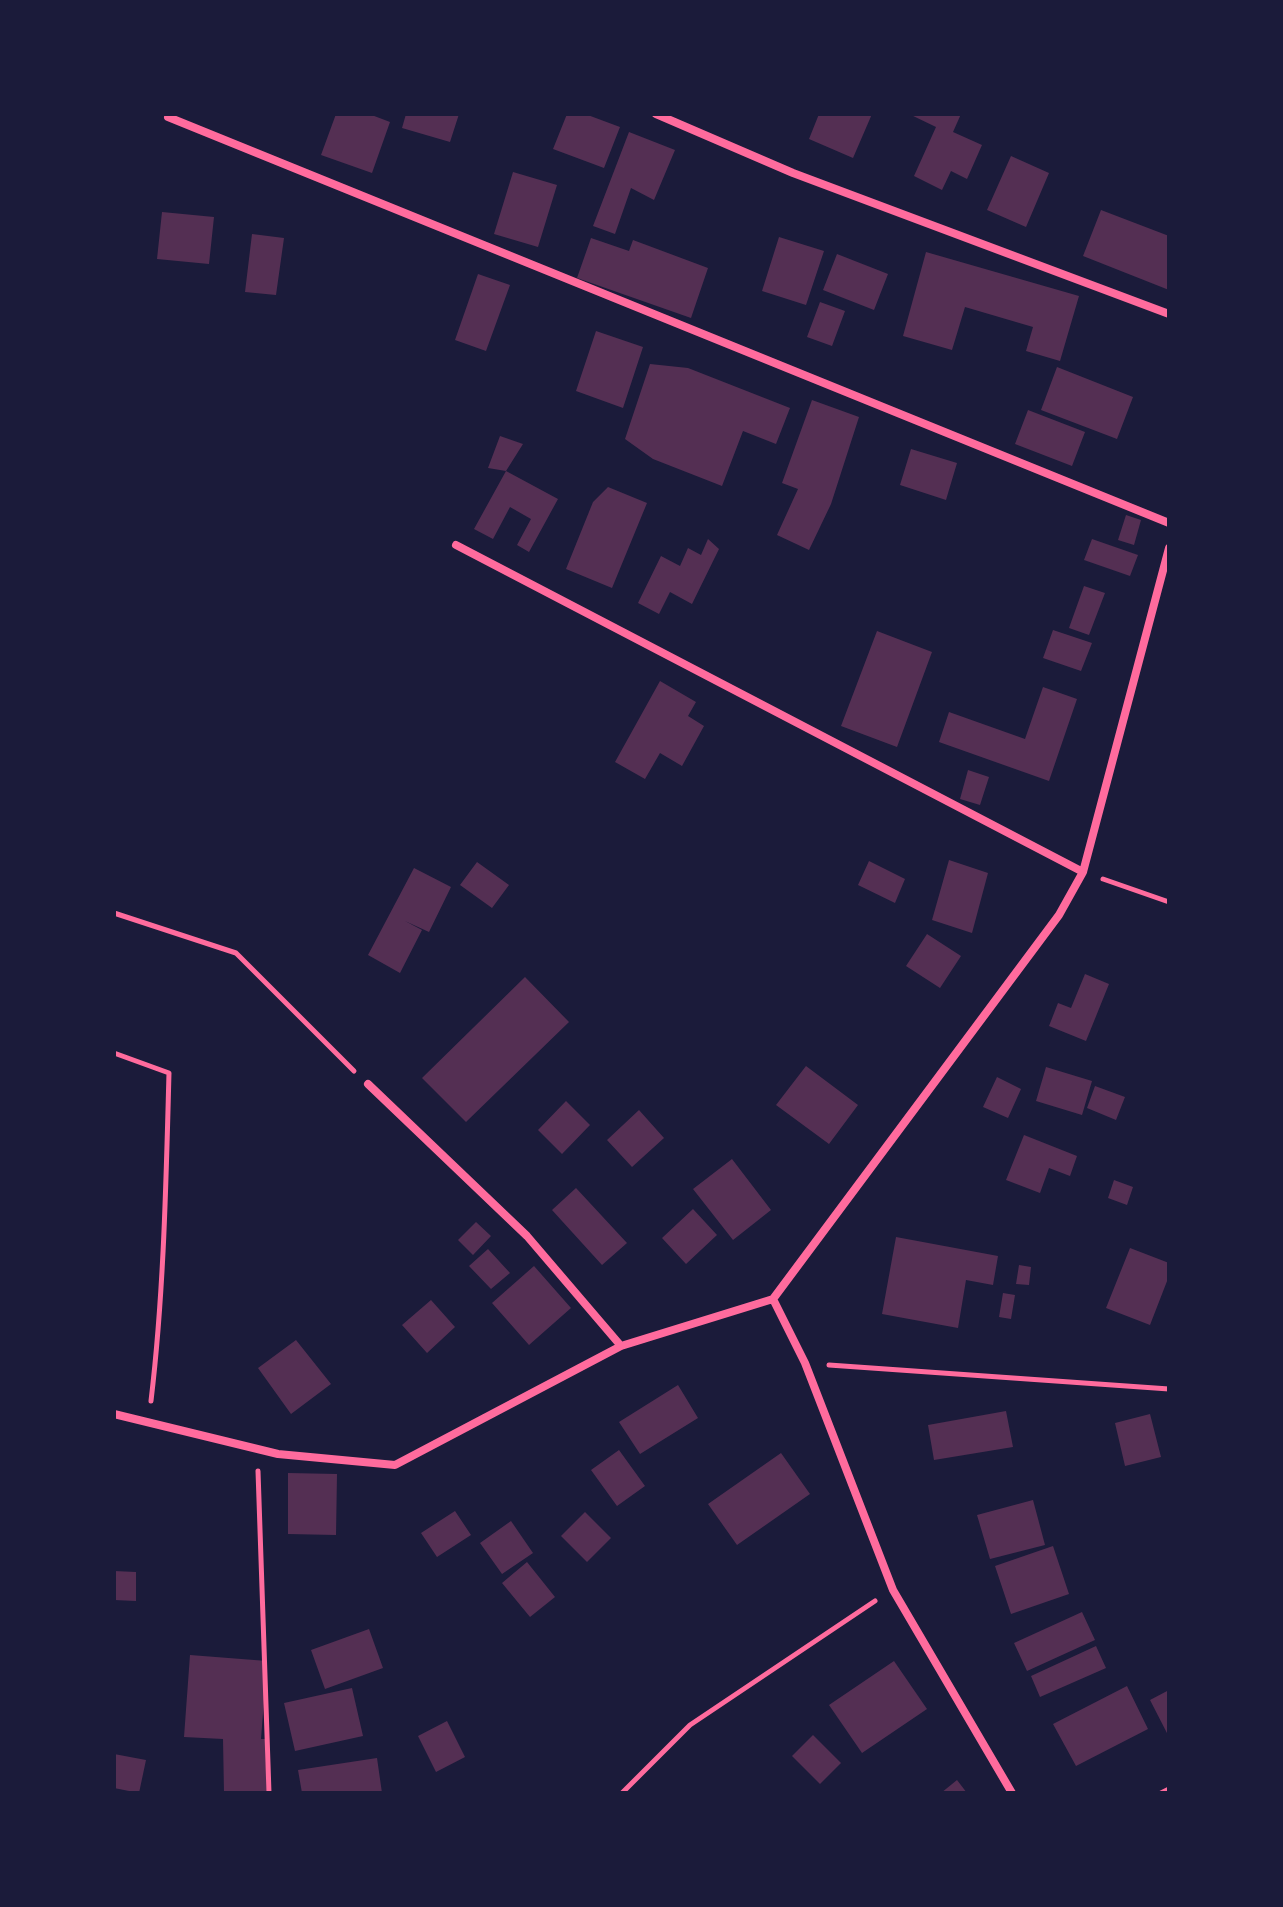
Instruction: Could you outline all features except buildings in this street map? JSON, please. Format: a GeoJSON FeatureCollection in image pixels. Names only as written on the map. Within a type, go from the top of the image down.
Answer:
{"type":"FeatureCollection","features":[{"type":"Feature","properties":{"kind":"street"},"geometry":{"type":"LineString","coordinates":[[169,114],[168,117],[1169,523]]}},
{"type":"Feature","properties":{"kind":"street"},"geometry":{"type":"LineString","coordinates":[[656,114],[793,173],[1169,314]]}},
{"type":"Feature","properties":{"kind":"street"},"geometry":{"type":"LineString","coordinates":[[456,545],[1083,872]]}},
{"type":"Feature","properties":{"kind":"street"},"geometry":{"type":"LineString","coordinates":[[114,1414],[278,1454],[395,1465],[621,1346],[773,1299],[1059,915],[1083,872],[1169,548]]}},
{"type":"Feature","properties":{"kind":"street"},"geometry":{"type":"LineString","coordinates":[[368,1084],[527,1236],[621,1346]]}},
{"type":"Feature","properties":{"kind":"street"},"geometry":{"type":"LineString","coordinates":[[773,1299],[805,1363],[893,1590],[1012,1793]]}},
{"type":"Feature","properties":{"kind":"path"},"geometry":{"type":"LineString","coordinates":[[1083,872],[1169,902]]}},
{"type":"Feature","properties":{"kind":"path"},"geometry":{"type":"LineString","coordinates":[[114,913],[236,953],[368,1084]]}},
{"type":"Feature","properties":{"kind":"path"},"geometry":{"type":"LineString","coordinates":[[114,1053],[169,1073],[157,1353],[149,1423]]}},
{"type":"Feature","properties":{"kind":"path"},"geometry":{"type":"LineString","coordinates":[[805,1363],[1169,1389]]}},
{"type":"Feature","properties":{"kind":"path"},"geometry":{"type":"LineString","coordinates":[[260,1450],[258,1472],[269,1793]]}},
{"type":"Feature","properties":{"kind":"path"},"geometry":{"type":"LineString","coordinates":[[622,1793],[690,1725],[893,1590]]}},
{"type":"Feature","properties":{"kind":"path"},"geometry":{"type":"LineString","coordinates":[[1161,1793],[1169,1789]]}}]}
